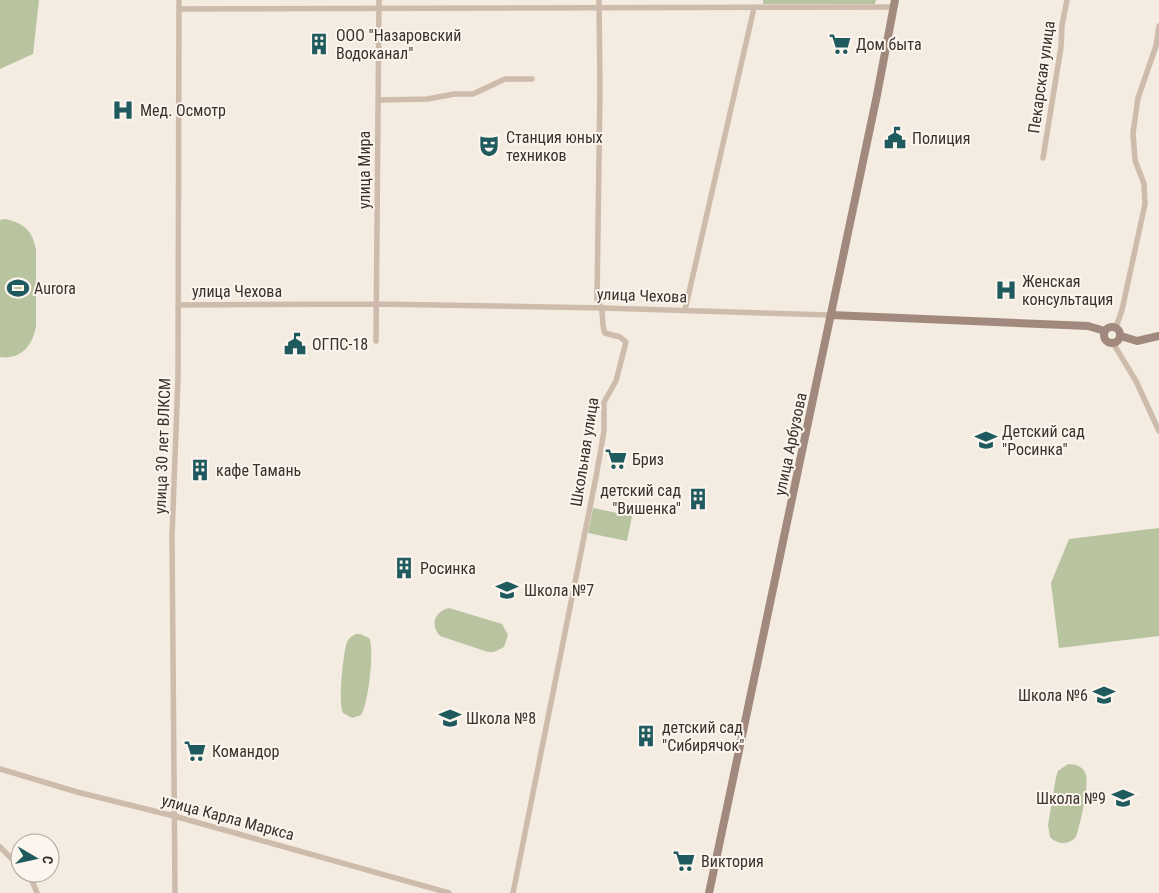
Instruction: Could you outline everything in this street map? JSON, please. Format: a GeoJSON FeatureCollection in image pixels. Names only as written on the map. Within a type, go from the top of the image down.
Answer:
{"type":"FeatureCollection","features":[{"type":"Feature","properties":{"kind":"street","name":"улица 30 лет ВЛКСМ"},"geometry":{"type":"LineString","coordinates":[[175,893],[172,536],[178,305],[179,0]]}},
{"type":"Feature","properties":{"kind":"street"},"geometry":{"type":"LineString","coordinates":[[292,0],[292,9]]}},
{"type":"Feature","properties":{"kind":"street","name":"улица Мира"},"geometry":{"type":"LineString","coordinates":[[376,341],[379,0]]}},
{"type":"Feature","properties":{"kind":"street","name":"Школьная улица"},"geometry":{"type":"LineString","coordinates":[[513,893],[604,431],[604,402],[616,381],[626,342],[620,336],[605,334],[603,328],[603,308],[597,300],[600,88],[599,0]]}},
{"type":"Feature","properties":{"kind":"street"},"geometry":{"type":"LineString","coordinates":[[690,0],[690,8]]}},
{"type":"Feature","properties":{"kind":"street","name":"Пекарская улица"},"geometry":{"type":"LineString","coordinates":[[1043,158],[1061,47],[1062,25],[1068,0]]}},
{"type":"Feature","properties":{"kind":"street"},"geometry":{"type":"LineString","coordinates":[[179,9],[754,8],[894,4]]}},
{"type":"Feature","properties":{"kind":"street","name":"улица Арбузова"},"geometry":{"type":"LineString","coordinates":[[709,893],[878,95],[894,4]]}},
{"type":"Feature","properties":{"kind":"street"},"geometry":{"type":"LineString","coordinates":[[685,310],[754,8]]}},
{"type":"Feature","properties":{"kind":"street"},"geometry":{"type":"LineString","coordinates":[[1116,327],[1122,310],[1145,204],[1144,184],[1135,160],[1133,133],[1140,93],[1156,46],[1159,26]]}},
{"type":"Feature","properties":{"kind":"street"},"geometry":{"type":"LineString","coordinates":[[379,100],[428,99],[454,94],[473,94],[505,79],[532,79]]}},
{"type":"Feature","properties":{"kind":"street","name":"улица Чехова"},"geometry":{"type":"LineString","coordinates":[[178,305],[377,304],[685,310],[1088,326],[1105,331]]}},
{"type":"Feature","properties":{"kind":"street"},"geometry":{"type":"LineString","coordinates":[[1116,327],[1107,328],[1105,340],[1113,343],[1136,381],[1159,431]]}},
{"type":"Feature","properties":{"kind":"street"},"geometry":{"type":"LineString","coordinates":[[1113,343],[1117,342],[1121,336],[1119,329],[1116,327]]}},
{"type":"Feature","properties":{"kind":"street"},"geometry":{"type":"LineString","coordinates":[[1121,336],[1137,341],[1159,336]]}},
{"type":"Feature","properties":{"kind":"street","name":"улица Карла Маркса"},"geometry":{"type":"LineString","coordinates":[[0,769],[76,792],[174,816],[449,893]]}},
{"type":"Feature","properties":{"kind":"street"},"geometry":{"type":"LineString","coordinates":[[0,848],[10,858]]}},
{"type":"Feature","properties":{"kind":"green space"},"geometry":{"type":"Polygon","coordinates":[[[0,0],[39,0],[33,54],[0,69],[0,0]]]}},
{"type":"Feature","properties":{"kind":"green space"},"geometry":{"type":"Polygon","coordinates":[[[763,0],[876,0],[875,4],[763,4],[763,0]]]}},
{"type":"Feature","properties":{"kind":"green space","name":"Aurora"},"geometry":{"type":"Polygon","coordinates":[[[5,219],[17,223],[26,229],[35,243],[36,326],[32,339],[25,350],[14,356],[0,357],[0,220],[5,219]]]}},
{"type":"Feature","properties":{"kind":"green space"},"geometry":{"type":"Polygon","coordinates":[[[593,508],[632,516],[627,541],[588,533],[593,508]]]}},
{"type":"Feature","properties":{"kind":"green space"},"geometry":{"type":"Polygon","coordinates":[[[1159,528],[1159,636],[1059,648],[1051,583],[1069,539],[1159,528]]]}},
{"type":"Feature","properties":{"kind":"green space"},"geometry":{"type":"Polygon","coordinates":[[[449,608],[502,624],[508,635],[504,647],[494,652],[488,652],[440,636],[435,628],[435,619],[440,613],[449,608]]]}},
{"type":"Feature","properties":{"kind":"green space"},"geometry":{"type":"Polygon","coordinates":[[[356,634],[369,638],[371,644],[371,664],[364,710],[361,715],[352,718],[343,713],[341,689],[345,648],[347,642],[356,634]]]}},
{"type":"Feature","properties":{"kind":"green space"},"geometry":{"type":"Polygon","coordinates":[[[1068,764],[1077,765],[1082,768],[1087,781],[1082,815],[1076,837],[1063,843],[1056,842],[1050,837],[1048,825],[1056,777],[1058,771],[1068,764]]]}},
{"type":"Feature","properties":{"kind":"place","name":"ООО \"Назаровский Водоканал\""},"geometry":{"type":"Point","coordinates":[319,44]}},
{"type":"Feature","properties":{"kind":"place","name":"Дом быта"},"geometry":{"type":"Point","coordinates":[840,44]}},
{"type":"Feature","properties":{"kind":"place","name":"Мед. Осмотр"},"geometry":{"type":"Point","coordinates":[123,110]}},
{"type":"Feature","properties":{"kind":"place","name":"Полиция"},"geometry":{"type":"Point","coordinates":[895,138]}},
{"type":"Feature","properties":{"kind":"place","name":"Станция юных техников"},"geometry":{"type":"Point","coordinates":[489,146]}},
{"type":"Feature","properties":{"kind":"place","name":"Aurora"},"geometry":{"type":"Point","coordinates":[18,288]}},
{"type":"Feature","properties":{"kind":"place","name":"Женская консультация"},"geometry":{"type":"Point","coordinates":[1006,290]}},
{"type":"Feature","properties":{"kind":"place","name":"ОГПС-18"},"geometry":{"type":"Point","coordinates":[295,344]}},
{"type":"Feature","properties":{"kind":"place","name":"Детский сад \"Росинка\""},"geometry":{"type":"Point","coordinates":[986,440]}},
{"type":"Feature","properties":{"kind":"place","name":"Бриз"},"geometry":{"type":"Point","coordinates":[616,459]}},
{"type":"Feature","properties":{"kind":"place","name":"кафе Тамань"},"geometry":{"type":"Point","coordinates":[200,470]}},
{"type":"Feature","properties":{"kind":"place","name":"детский сад \"Вишенка\""},"geometry":{"type":"Point","coordinates":[698,499]}},
{"type":"Feature","properties":{"kind":"place","name":"Росинка"},"geometry":{"type":"Point","coordinates":[404,568]}},
{"type":"Feature","properties":{"kind":"place","name":"Школа №7"},"geometry":{"type":"Point","coordinates":[507,590]}},
{"type":"Feature","properties":{"kind":"place","name":"Школа №6"},"geometry":{"type":"Point","coordinates":[1104,695]}},
{"type":"Feature","properties":{"kind":"place","name":"Школа №8"},"geometry":{"type":"Point","coordinates":[450,718]}},
{"type":"Feature","properties":{"kind":"place","name":"детский сад \"Сибирячок\""},"geometry":{"type":"Point","coordinates":[646,736]}},
{"type":"Feature","properties":{"kind":"place","name":"Командор"},"geometry":{"type":"Point","coordinates":[195,751]}},
{"type":"Feature","properties":{"kind":"place","name":"Школа №9"},"geometry":{"type":"Point","coordinates":[1123,798]}},
{"type":"Feature","properties":{"kind":"place","name":"Виктория"},"geometry":{"type":"Point","coordinates":[684,861]}}]}
